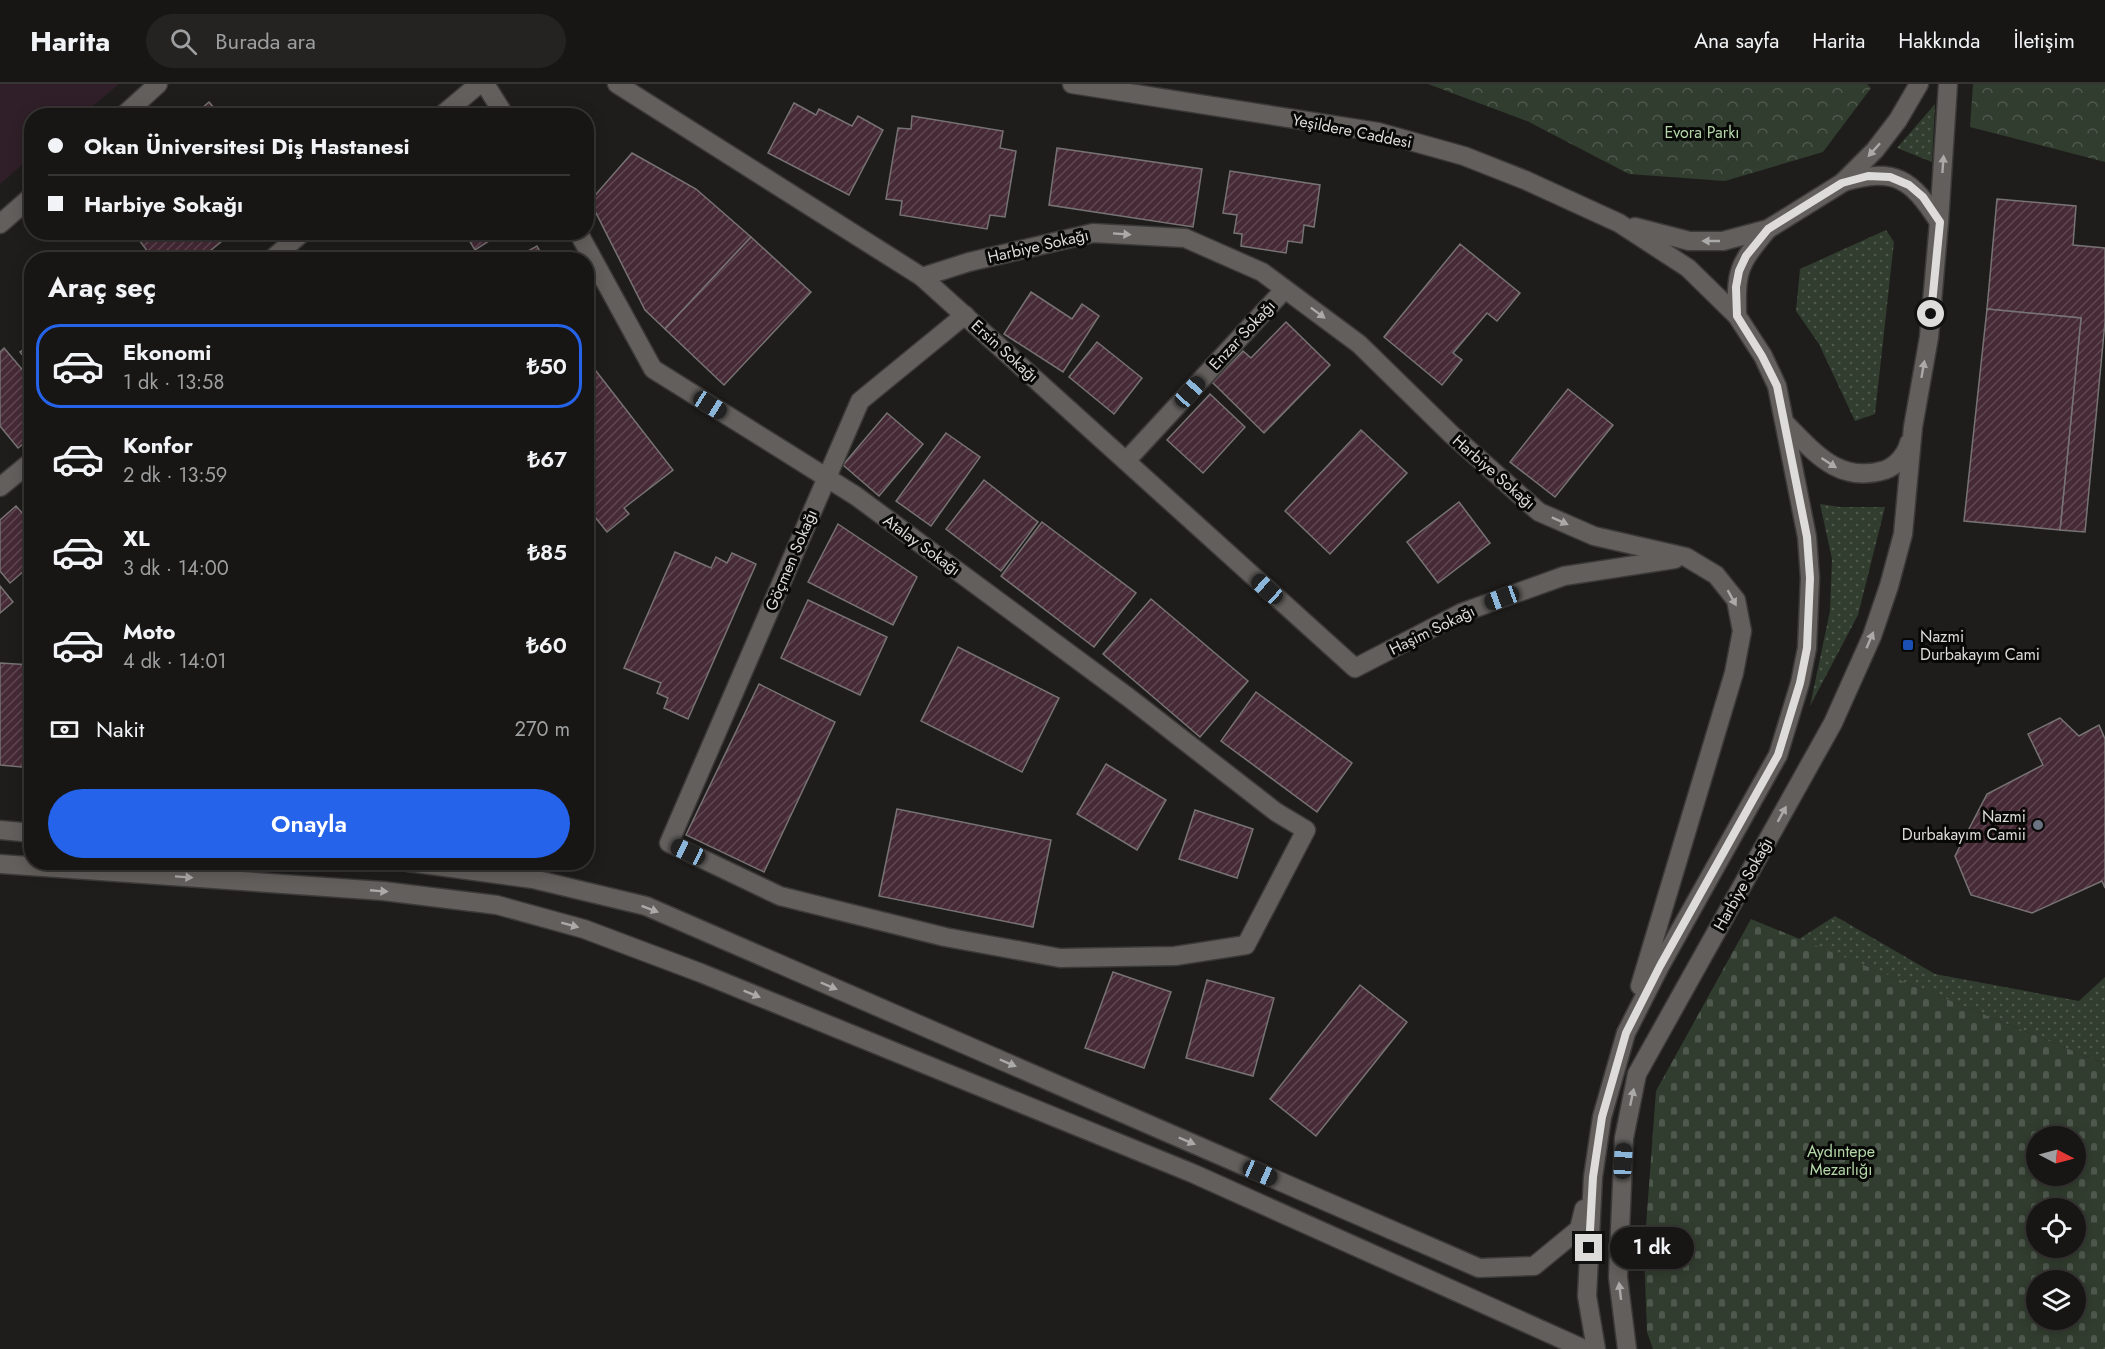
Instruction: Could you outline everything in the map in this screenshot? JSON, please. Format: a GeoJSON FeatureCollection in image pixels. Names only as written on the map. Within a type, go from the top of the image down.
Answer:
{"type":"FeatureCollection","features":[{"type":"Feature","properties":{"kind":"street"},"geometry":{"type":"LineString","coordinates":[[132,108],[159,84]]}},
{"type":"Feature","properties":{"kind":"street"},"geometry":{"type":"LineString","coordinates":[[450,108],[479,84]]}},
{"type":"Feature","properties":{"kind":"street"},"geometry":{"type":"LineString","coordinates":[[484,84],[500,108]]}},
{"type":"Feature","properties":{"kind":"street","name":"Ersin Sokağı"},"geometry":{"type":"LineString","coordinates":[[617,84],[922,277],[1355,668]]}},
{"type":"Feature","properties":{"kind":"street","name":"Yeşildere Caddesi"},"geometry":{"type":"LineString","coordinates":[[1072,84],[1378,132],[1464,156],[1525,180],[1619,223]]}},
{"type":"Feature","properties":{"kind":"street"},"geometry":{"type":"LineString","coordinates":[[1619,223],[1689,241],[1723,241],[1768,229],[1842,183],[1875,150],[1898,120],[1919,84]]}},
{"type":"Feature","properties":{"kind":"street"},"geometry":{"type":"LineString","coordinates":[[1786,424],[1833,467],[1850,473],[1870,474],[1889,468],[1906,453],[1913,427],[1929,337],[1940,222],[1948,84]]}},
{"type":"Feature","properties":{"kind":"street"},"geometry":{"type":"LineString","coordinates":[[1842,183],[1868,176],[1890,177],[1909,185],[1923,197],[1940,222]]}},
{"type":"Feature","properties":{"kind":"street"},"geometry":{"type":"LineString","coordinates":[[0,224],[24,203]]}},
{"type":"Feature","properties":{"kind":"street","name":"Harbiye Sokağı"},"geometry":{"type":"LineString","coordinates":[[1619,223],[1688,267],[1737,316],[1762,356],[1777,386],[1786,424],[1807,537],[1810,578],[1807,648],[1800,683],[1778,755],[1660,966],[1626,1033]]}},
{"type":"Feature","properties":{"kind":"street"},"geometry":{"type":"LineString","coordinates":[[1737,316],[1736,287],[1739,271],[1746,256],[1768,229]]}},
{"type":"Feature","properties":{"kind":"street","name":"Harbiye Sokağı"},"geometry":{"type":"LineString","coordinates":[[922,277],[969,262],[1093,233],[1185,238],[1262,272],[1359,344],[1452,435],[1539,512],[1594,536],[1686,557],[1716,575],[1736,600],[1742,631],[1734,674],[1602,1117],[1593,1177],[1587,1296],[1596,1349]]}},
{"type":"Feature","properties":{"kind":"street"},"geometry":{"type":"LineString","coordinates":[[280,252],[294,240]]}},
{"type":"Feature","properties":{"kind":"street","name":"Atalay Sokağı"},"geometry":{"type":"LineString","coordinates":[[594,262],[652,369],[856,496],[1119,690],[1276,812],[1306,830],[1246,945],[1163,956],[1060,958],[945,937],[780,896],[669,843]]}},
{"type":"Feature","properties":{"kind":"street","name":"Enzar Sokağı"},"geometry":{"type":"LineString","coordinates":[[1126,461],[1285,289]]}},
{"type":"Feature","properties":{"kind":"street","name":"Göçmen Sokağı"},"geometry":{"type":"LineString","coordinates":[[669,843],[860,400],[965,315]]}},
{"type":"Feature","properties":{"kind":"street","name":"Harbiye Sokağı"},"geometry":{"type":"LineString","coordinates":[[1626,1349],[1618,1277],[1624,1138],[1637,1074],[1833,723],[1872,636],[1903,534],[1913,427]]}},
{"type":"Feature","properties":{"kind":"street"},"geometry":{"type":"LineString","coordinates":[[3,478],[24,466]]}},
{"type":"Feature","properties":{"kind":"street","name":"Haşim Sokağı"},"geometry":{"type":"LineString","coordinates":[[1355,668],[1461,613],[1564,576],[1686,557]]}},
{"type":"Feature","properties":{"kind":"street"},"geometry":{"type":"LineString","coordinates":[[0,830],[24,832]]}},
{"type":"Feature","properties":{"kind":"street"},"geometry":{"type":"LineString","coordinates":[[0,864],[24,866]]}},
{"type":"Feature","properties":{"kind":"street"},"geometry":{"type":"LineString","coordinates":[[85,870],[383,891],[497,905],[584,929],[701,973],[1192,1173],[1584,1349]]}},
{"type":"Feature","properties":{"kind":"street"},"geometry":{"type":"LineString","coordinates":[[467,870],[533,879],[646,906],[1479,1268],[1534,1266],[1579,1229],[1593,1177]]}},
{"type":"Feature","properties":{"kind":"shaded area"},"geometry":{"type":"Polygon","coordinates":[[[0,84],[119,84],[90,108],[24,108],[24,163],[0,184],[0,84]]]}},
{"type":"Feature","properties":{"kind":"green space","name":"Evora Parkı"},"geometry":{"type":"Polygon","coordinates":[[[1428,84],[1867,84],[1871,88],[1823,152],[1725,181],[1629,174],[1527,121],[1428,84]]]}},
{"type":"Feature","properties":{"kind":"green space"},"geometry":{"type":"Polygon","coordinates":[[[1973,84],[2105,84],[2105,162],[1970,127],[1973,84]]]}},
{"type":"Feature","properties":{"kind":"green space"},"geometry":{"type":"Polygon","coordinates":[[[1935,104],[1932,162],[1897,148],[1935,104]]]}},
{"type":"Feature","properties":{"kind":"green space"},"geometry":{"type":"Polygon","coordinates":[[[1886,230],[1894,242],[1875,414],[1855,421],[1819,344],[1796,311],[1800,269],[1886,230]]]}},
{"type":"Feature","properties":{"kind":"green space"},"geometry":{"type":"Polygon","coordinates":[[[1820,504],[1840,507],[1885,507],[1858,615],[1810,706],[1830,611],[1832,559],[1820,504]]]}},
{"type":"Feature","properties":{"kind":"green space"},"geometry":{"type":"Polygon","coordinates":[[[1835,916],[1935,974],[2079,1001],[2105,977],[2105,1064],[1799,939],[1835,916]]]}},
{"type":"Feature","properties":{"kind":"green space","name":"Aydıntepe Mezarlığı"},"geometry":{"type":"Polygon","coordinates":[[[1751,919],[2105,1064],[2105,1349],[1653,1349],[1647,1332],[1644,1253],[1656,1091],[1751,919]]]}},
{"type":"Feature","properties":{"kind":"building"},"geometry":{"type":"Polygon","coordinates":[[[209,102],[214,108],[202,108],[209,102]]]}},
{"type":"Feature","properties":{"kind":"building"},"geometry":{"type":"Polygon","coordinates":[[[794,103],[816,115],[819,109],[852,126],[858,116],[883,130],[849,195],[768,153],[794,103]]]}},
{"type":"Feature","properties":{"kind":"building"},"geometry":{"type":"Polygon","coordinates":[[[912,116],[1003,131],[1000,148],[1016,151],[1005,217],[990,215],[987,229],[900,215],[902,201],[886,199],[898,128],[911,129],[912,116]]]}},
{"type":"Feature","properties":{"kind":"building"},"geometry":{"type":"Polygon","coordinates":[[[1057,148],[1202,169],[1193,227],[1049,205],[1057,148]]]}},
{"type":"Feature","properties":{"kind":"building"},"geometry":{"type":"Polygon","coordinates":[[[632,153],[696,189],[751,237],[665,329],[645,310],[594,209],[594,196],[632,153]]]}},
{"type":"Feature","properties":{"kind":"building"},"geometry":{"type":"Polygon","coordinates":[[[1230,171],[1320,185],[1314,227],[1304,225],[1302,243],[1288,241],[1286,253],[1241,246],[1242,234],[1234,233],[1237,215],[1223,213],[1230,171]]]}},
{"type":"Feature","properties":{"kind":"building"},"geometry":{"type":"Polygon","coordinates":[[[1997,199],[2076,206],[2073,245],[2105,248],[2105,322],[2085,532],[2060,530],[2081,318],[1987,309],[1997,199]]]}},
{"type":"Feature","properties":{"kind":"building"},"geometry":{"type":"Polygon","coordinates":[[[751,237],[811,292],[724,385],[665,329],[751,237]]]}},
{"type":"Feature","properties":{"kind":"building"},"geometry":{"type":"Polygon","coordinates":[[[139,240],[223,240],[209,252],[148,252],[139,240]]]}},
{"type":"Feature","properties":{"kind":"building"},"geometry":{"type":"Polygon","coordinates":[[[469,240],[491,240],[475,250],[469,240]]]}},
{"type":"Feature","properties":{"kind":"building"},"geometry":{"type":"Polygon","coordinates":[[[1460,244],[1520,293],[1497,321],[1487,313],[1453,353],[1462,360],[1442,385],[1384,337],[1460,244]]]}},
{"type":"Feature","properties":{"kind":"building"},"geometry":{"type":"Polygon","coordinates":[[[537,246],[540,252],[526,252],[537,246]]]}},
{"type":"Feature","properties":{"kind":"building"},"geometry":{"type":"Polygon","coordinates":[[[1031,292],[1072,319],[1082,304],[1099,316],[1063,372],[1004,334],[1031,292]]]}},
{"type":"Feature","properties":{"kind":"building"},"geometry":{"type":"Polygon","coordinates":[[[1987,309],[2081,318],[2060,530],[1964,521],[1987,309]]]}},
{"type":"Feature","properties":{"kind":"building"},"geometry":{"type":"Polygon","coordinates":[[[1286,322],[1330,365],[1264,433],[1212,382],[1243,351],[1251,358],[1286,322]]]}},
{"type":"Feature","properties":{"kind":"building"},"geometry":{"type":"Polygon","coordinates":[[[1097,342],[1142,378],[1114,414],[1069,377],[1097,342]]]}},
{"type":"Feature","properties":{"kind":"building"},"geometry":{"type":"Polygon","coordinates":[[[4,348],[24,372],[24,443],[18,448],[0,426],[0,352],[4,348]]]}},
{"type":"Feature","properties":{"kind":"building"},"geometry":{"type":"Polygon","coordinates":[[[594,368],[673,470],[624,508],[629,514],[607,532],[594,516],[594,368]]]}},
{"type":"Feature","properties":{"kind":"building"},"geometry":{"type":"Polygon","coordinates":[[[1568,389],[1613,425],[1555,497],[1510,462],[1568,389]]]}},
{"type":"Feature","properties":{"kind":"building"},"geometry":{"type":"Polygon","coordinates":[[[1210,394],[1245,427],[1203,473],[1167,440],[1210,394]]]}},
{"type":"Feature","properties":{"kind":"building"},"geometry":{"type":"Polygon","coordinates":[[[887,413],[923,444],[879,496],[843,465],[887,413]]]}},
{"type":"Feature","properties":{"kind":"building"},"geometry":{"type":"Polygon","coordinates":[[[1361,430],[1407,473],[1330,554],[1285,511],[1361,430]]]}},
{"type":"Feature","properties":{"kind":"building"},"geometry":{"type":"Polygon","coordinates":[[[946,433],[980,457],[931,526],[896,501],[946,433]]]}},
{"type":"Feature","properties":{"kind":"building"},"geometry":{"type":"Polygon","coordinates":[[[984,480],[1038,522],[1001,571],[946,529],[984,480]]]}},
{"type":"Feature","properties":{"kind":"building"},"geometry":{"type":"Polygon","coordinates":[[[1459,502],[1490,543],[1438,583],[1407,542],[1459,502]]]}},
{"type":"Feature","properties":{"kind":"building"},"geometry":{"type":"Polygon","coordinates":[[[16,506],[24,515],[24,571],[10,583],[0,571],[0,520],[16,506]]]}},
{"type":"Feature","properties":{"kind":"building"},"geometry":{"type":"Polygon","coordinates":[[[1042,522],[1136,593],[1094,647],[1001,576],[1042,522]]]}},
{"type":"Feature","properties":{"kind":"building"},"geometry":{"type":"Polygon","coordinates":[[[838,524],[917,577],[893,625],[808,582],[838,524]]]}},
{"type":"Feature","properties":{"kind":"building"},"geometry":{"type":"Polygon","coordinates":[[[675,552],[711,568],[716,557],[727,563],[732,553],[756,564],[688,719],[664,708],[668,698],[657,693],[661,683],[624,668],[675,552]]]}},
{"type":"Feature","properties":{"kind":"building"},"geometry":{"type":"Polygon","coordinates":[[[0,586],[13,602],[0,613],[0,586]]]}},
{"type":"Feature","properties":{"kind":"building"},"geometry":{"type":"Polygon","coordinates":[[[1151,599],[1248,681],[1200,737],[1103,654],[1151,599]]]}},
{"type":"Feature","properties":{"kind":"building"},"geometry":{"type":"Polygon","coordinates":[[[808,600],[887,637],[860,695],[781,658],[808,600]]]}},
{"type":"Feature","properties":{"kind":"building"},"geometry":{"type":"Polygon","coordinates":[[[958,647],[1059,698],[1022,772],[921,721],[958,647]]]}},
{"type":"Feature","properties":{"kind":"building"},"geometry":{"type":"Polygon","coordinates":[[[0,663],[24,664],[24,767],[0,765],[0,663]]]}},
{"type":"Feature","properties":{"kind":"building"},"geometry":{"type":"Polygon","coordinates":[[[759,684],[835,722],[764,872],[686,835],[759,684]]]}},
{"type":"Feature","properties":{"kind":"building"},"geometry":{"type":"Polygon","coordinates":[[[1256,692],[1352,763],[1317,812],[1221,741],[1256,692]]]}},
{"type":"Feature","properties":{"kind":"building","name":"Nazmi Durbakayım Camii"},"geometry":{"type":"Polygon","coordinates":[[[2060,718],[2079,736],[2099,725],[2105,739],[2105,888],[2102,881],[2032,913],[1971,895],[1955,856],[1987,794],[2043,765],[2028,734],[2060,718]]]}},
{"type":"Feature","properties":{"kind":"building"},"geometry":{"type":"Polygon","coordinates":[[[1106,764],[1166,800],[1137,850],[1077,814],[1106,764]]]}},
{"type":"Feature","properties":{"kind":"building"},"geometry":{"type":"Polygon","coordinates":[[[897,809],[1051,840],[1033,927],[879,896],[897,809]]]}},
{"type":"Feature","properties":{"kind":"building"},"geometry":{"type":"Polygon","coordinates":[[[1195,810],[1253,829],[1237,878],[1179,859],[1195,810]]]}},
{"type":"Feature","properties":{"kind":"building"},"geometry":{"type":"Polygon","coordinates":[[[1113,972],[1171,992],[1144,1068],[1085,1048],[1113,972]]]}},
{"type":"Feature","properties":{"kind":"building"},"geometry":{"type":"Polygon","coordinates":[[[1207,980],[1274,998],[1253,1076],[1186,1058],[1207,980]]]}},
{"type":"Feature","properties":{"kind":"building"},"geometry":{"type":"Polygon","coordinates":[[[1360,985],[1407,1022],[1316,1136],[1270,1099],[1360,985]]]}},
{"type":"Feature","properties":{"kind":"place","name":"Nazmi Durbakayım Cami"},"geometry":{"type":"Point","coordinates":[1908,645]}},
{"type":"Feature","properties":{"kind":"place","name":"Nazmi Durbakayım Camii"},"geometry":{"type":"Point","coordinates":[2038,825]}},
{"type":"Feature","properties":{"kind":"route"},"geometry":{"type":"LineString","coordinates":[[1589,1248],[1593,1177],[1602,1117],[1626,1033],[1660,966],[1778,755],[1800,683],[1807,648],[1810,578],[1807,537],[1777,386],[1762,356],[1737,316],[1736,287],[1739,271],[1746,256],[1768,229],[1842,183],[1868,176],[1890,177],[1909,185],[1923,197],[1940,222],[1931,314]]}}]}
